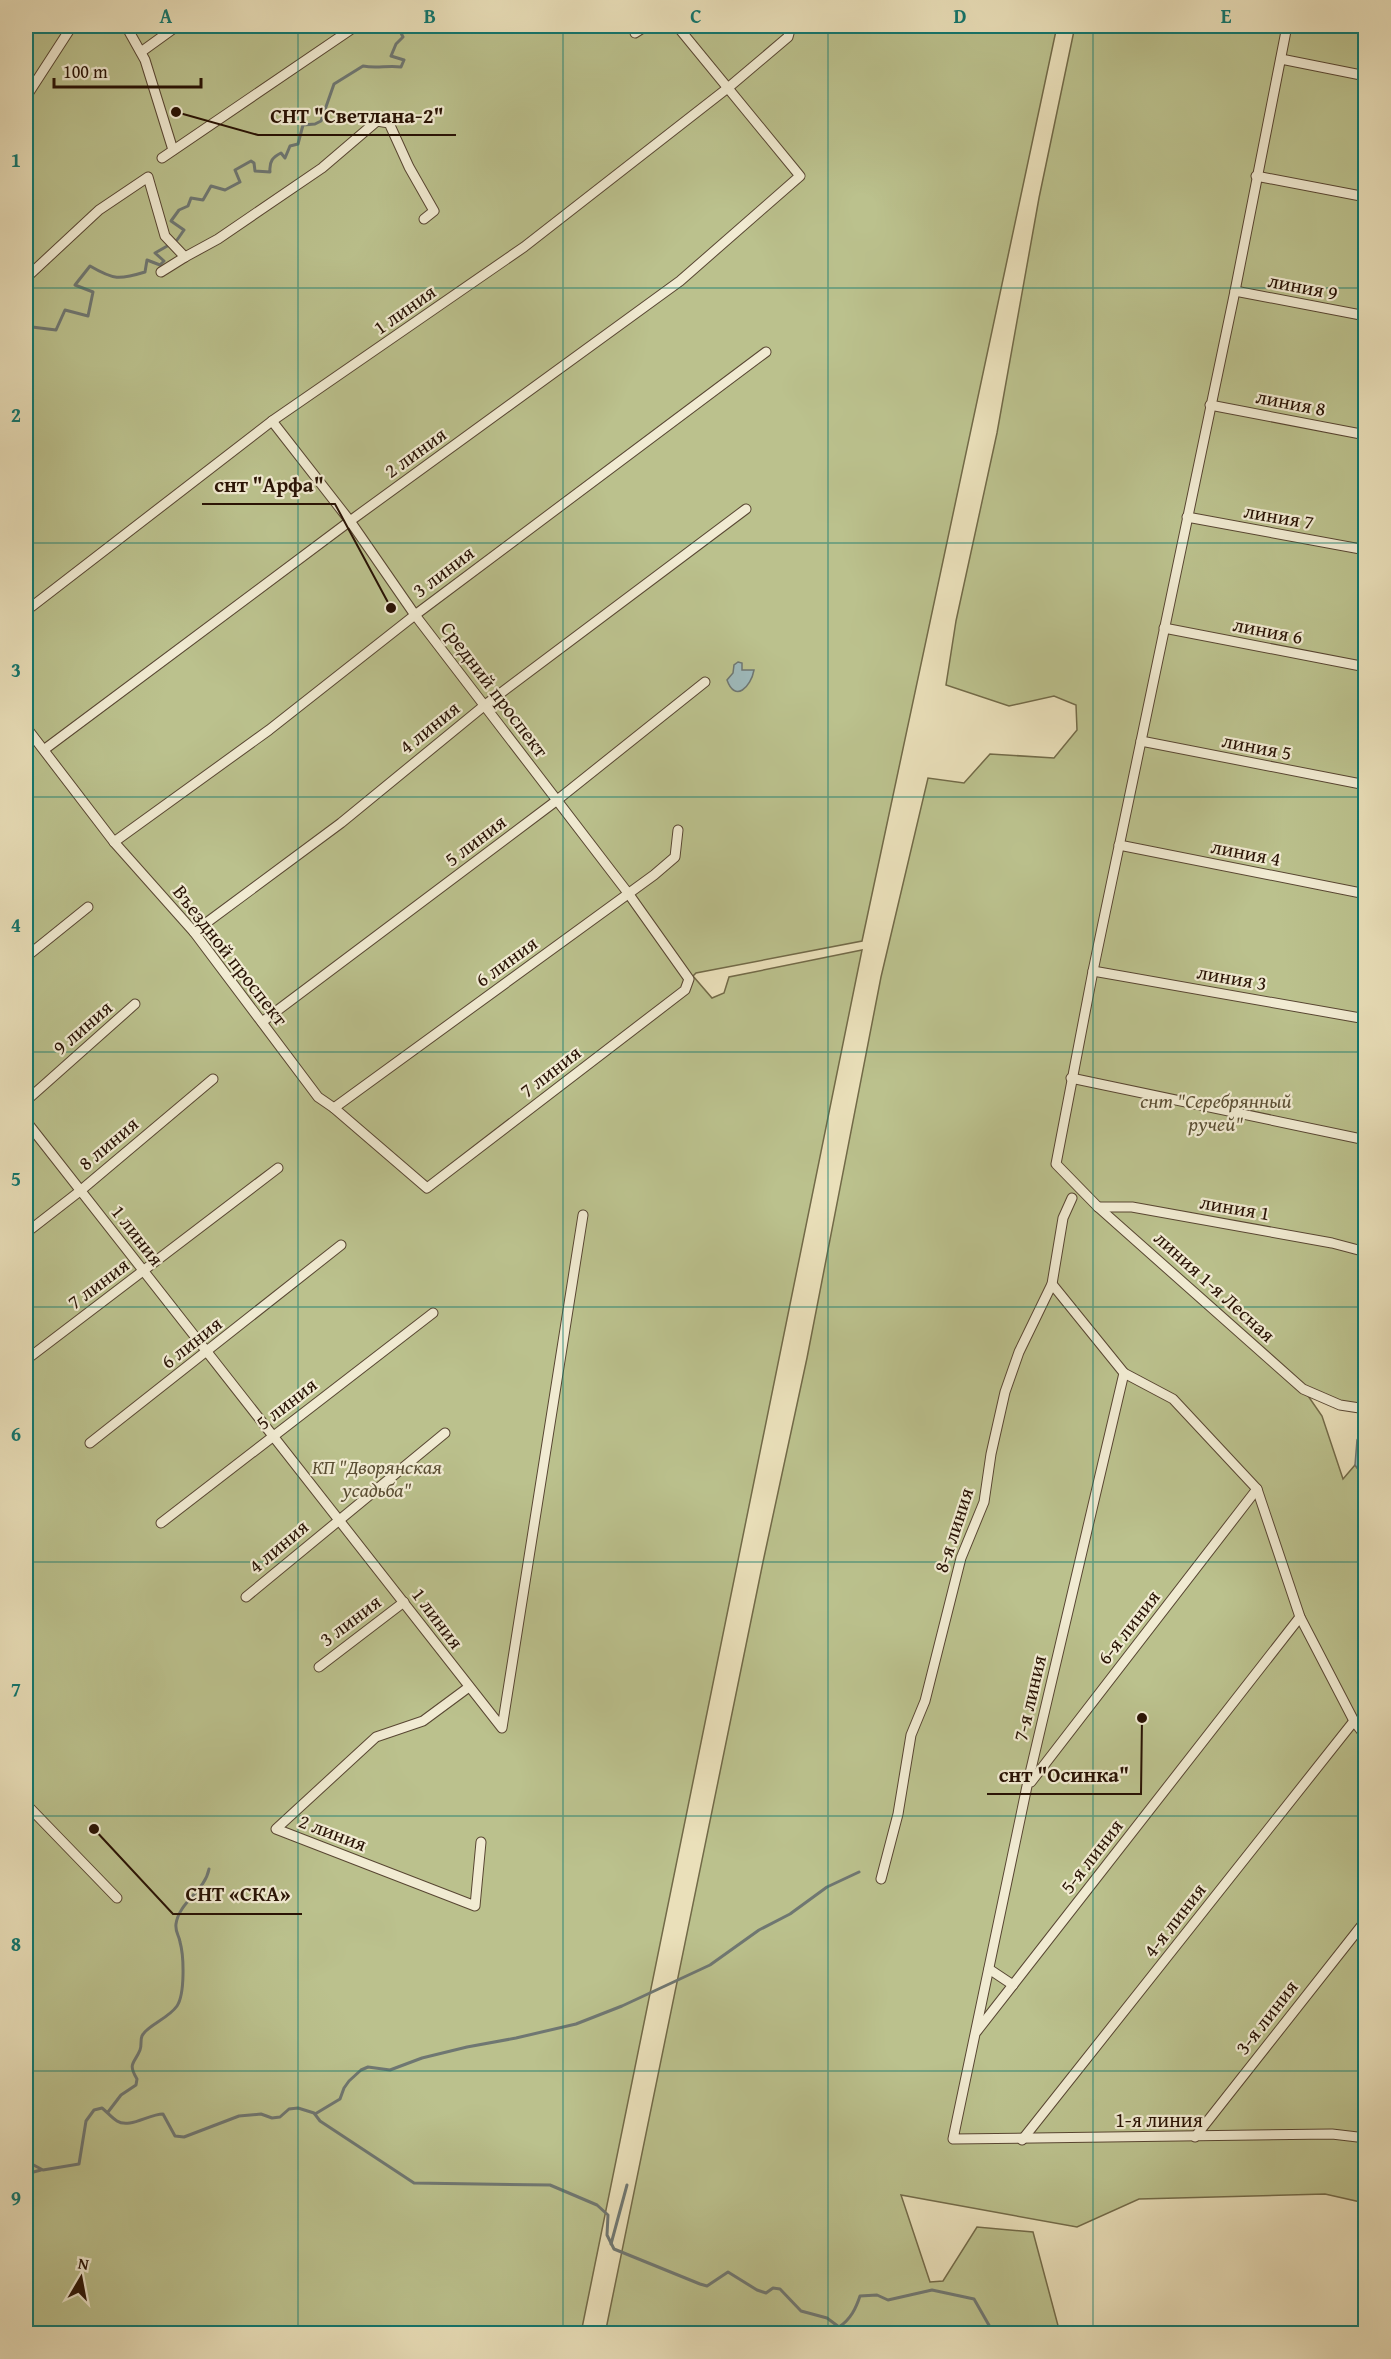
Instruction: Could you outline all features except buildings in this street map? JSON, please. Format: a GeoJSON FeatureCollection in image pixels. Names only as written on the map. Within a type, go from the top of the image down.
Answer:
{"type":"FeatureCollection","features":[{"type":"Feature","properties":{"kind":"street"},"geometry":{"type":"LineString","coordinates":[[26,97],[72,26]]}},
{"type":"Feature","properties":{"kind":"street"},"geometry":{"type":"LineString","coordinates":[[126,26],[141,52],[162,108],[173,150]]}},
{"type":"Feature","properties":{"kind":"street"},"geometry":{"type":"LineString","coordinates":[[141,52],[177,26]]}},
{"type":"Feature","properties":{"kind":"street"},"geometry":{"type":"LineString","coordinates":[[162,158],[356,26]]}},
{"type":"Feature","properties":{"kind":"street"},"geometry":{"type":"LineString","coordinates":[[635,33],[646,26]]}},
{"type":"Feature","properties":{"kind":"street"},"geometry":{"type":"LineString","coordinates":[[677,26],[729,87]]}},
{"type":"Feature","properties":{"kind":"street","name":"1 линия"},"geometry":{"type":"LineString","coordinates":[[26,611],[272,421],[525,247],[729,87],[788,37],[791,26]]}},
{"type":"Feature","properties":{"kind":"street"},"geometry":{"type":"LineString","coordinates":[[1287,26],[1235,291],[1071,1078],[1365,1140]]}},
{"type":"Feature","properties":{"kind":"street"},"geometry":{"type":"LineString","coordinates":[[1281,59],[1365,76]]}},
{"type":"Feature","properties":{"kind":"street","name":"2 линия"},"geometry":{"type":"LineString","coordinates":[[45,750],[350,522],[680,280],[800,176],[729,87]]}},
{"type":"Feature","properties":{"kind":"street"},"geometry":{"type":"LineString","coordinates":[[161,272],[185,256],[218,240],[322,168],[377,121],[389,123],[409,167],[434,211],[424,219]]}},
{"type":"Feature","properties":{"kind":"street"},"geometry":{"type":"LineString","coordinates":[[1256,176],[1365,197]]}},
{"type":"Feature","properties":{"kind":"street"},"geometry":{"type":"LineString","coordinates":[[26,278],[99,210],[148,177],[165,236],[185,256]]}},
{"type":"Feature","properties":{"kind":"street","name":"линия 9"},"geometry":{"type":"LineString","coordinates":[[1235,291],[1365,316]]}},
{"type":"Feature","properties":{"kind":"street","name":"3 линия"},"geometry":{"type":"LineString","coordinates":[[114,842],[269,730],[415,615],[766,352]]}},
{"type":"Feature","properties":{"kind":"street","name":"линия 8"},"geometry":{"type":"LineString","coordinates":[[1210,405],[1365,435]]}},
{"type":"Feature","properties":{"kind":"street","name":"Средний проспект"},"geometry":{"type":"LineString","coordinates":[[272,421],[350,522],[415,615],[628,893],[690,979]]}},
{"type":"Feature","properties":{"kind":"street","name":"4 линия"},"geometry":{"type":"LineString","coordinates":[[194,932],[340,823],[485,705],[746,509]]}},
{"type":"Feature","properties":{"kind":"street","name":"линия 7"},"geometry":{"type":"LineString","coordinates":[[1187,518],[1365,550]]}},
{"type":"Feature","properties":{"kind":"street","name":"линия 6"},"geometry":{"type":"LineString","coordinates":[[1164,628],[1365,667]]}},
{"type":"Feature","properties":{"kind":"street","name":"5 линия"},"geometry":{"type":"LineString","coordinates":[[262,1022],[556,801],[705,682]]}},
{"type":"Feature","properties":{"kind":"street","name":"Въездной проспект"},"geometry":{"type":"LineString","coordinates":[[26,727],[114,842],[194,932],[318,1097],[334,1108],[427,1188]]}},
{"type":"Feature","properties":{"kind":"street","name":"линия 5"},"geometry":{"type":"LineString","coordinates":[[1141,741],[1365,785]]}},
{"type":"Feature","properties":{"kind":"street","name":"6 линия"},"geometry":{"type":"LineString","coordinates":[[334,1108],[675,857],[678,830]]}},
{"type":"Feature","properties":{"kind":"street","name":"линия 4"},"geometry":{"type":"LineString","coordinates":[[1119,845],[1365,894]]}},
{"type":"Feature","properties":{"kind":"street"},"geometry":{"type":"LineString","coordinates":[[26,957],[88,907]]}},
{"type":"Feature","properties":{"kind":"street","name":"линия 3"},"geometry":{"type":"LineString","coordinates":[[1093,971],[1365,1019]]}},
{"type":"Feature","properties":{"kind":"street","name":"7 линия"},"geometry":{"type":"LineString","coordinates":[[427,1188],[685,990],[690,979]]}},
{"type":"Feature","properties":{"kind":"street","name":"9 линия"},"geometry":{"type":"LineString","coordinates":[[26,1101],[135,1004]]}},
{"type":"Feature","properties":{"kind":"street","name":"линия 1-я Лесная"},"geometry":{"type":"LineString","coordinates":[[1071,1078],[1056,1164],[1098,1207],[1303,1389],[1340,1405],[1365,1409]]}},
{"type":"Feature","properties":{"kind":"street","name":"8 линия"},"geometry":{"type":"LineString","coordinates":[[26,1233],[80,1191],[213,1079]]}},
{"type":"Feature","properties":{"kind":"street","name":"1 линия"},"geometry":{"type":"LineString","coordinates":[[26,1121],[502,1728],[583,1215]]}},
{"type":"Feature","properties":{"kind":"street","name":"7 линия"},"geometry":{"type":"LineString","coordinates":[[26,1360],[278,1168]]}},
{"type":"Feature","properties":{"kind":"street","name":"8-я линия"},"geometry":{"type":"LineString","coordinates":[[880,1879],[898,1814],[911,1735],[925,1701],[961,1558],[984,1502],[991,1454],[1005,1392],[1019,1352],[1052,1284],[1063,1218],[1072,1198]]}},
{"type":"Feature","properties":{"kind":"street","name":"линия 1"},"geometry":{"type":"LineString","coordinates":[[1098,1207],[1144,1209],[1332,1243],[1365,1252]]}},
{"type":"Feature","properties":{"kind":"street","name":"6 линия"},"geometry":{"type":"LineString","coordinates":[[90,1443],[341,1245]]}},
{"type":"Feature","properties":{"kind":"street"},"geometry":{"type":"LineString","coordinates":[[1052,1284],[1124,1373],[1173,1399],[1257,1489],[1300,1617],[1354,1721],[1365,1737]]}},
{"type":"Feature","properties":{"kind":"street","name":"5 линия"},"geometry":{"type":"LineString","coordinates":[[161,1523],[433,1312]]}},
{"type":"Feature","properties":{"kind":"street","name":"7-я линия"},"geometry":{"type":"LineString","coordinates":[[953,2139],[1027,1786],[1124,1373]]}},
{"type":"Feature","properties":{"kind":"street","name":"4 линия"},"geometry":{"type":"LineString","coordinates":[[246,1597],[445,1432]]}},
{"type":"Feature","properties":{"kind":"street","name":"6-я линия"},"geometry":{"type":"LineString","coordinates":[[1027,1786],[1257,1489]]}},
{"type":"Feature","properties":{"kind":"street","name":"3 линия"},"geometry":{"type":"LineString","coordinates":[[318,1667],[404,1602]]}},
{"type":"Feature","properties":{"kind":"street","name":"5-я линия"},"geometry":{"type":"LineString","coordinates":[[976,2032],[1300,1617]]}},
{"type":"Feature","properties":{"kind":"street","name":"2 линия"},"geometry":{"type":"LineString","coordinates":[[469,1687],[423,1721],[376,1737],[276,1829],[476,1906],[481,1842]]}},
{"type":"Feature","properties":{"kind":"street","name":"4-я линия"},"geometry":{"type":"LineString","coordinates":[[1022,2140],[1354,1721]]}},
{"type":"Feature","properties":{"kind":"street"},"geometry":{"type":"LineString","coordinates":[[26,1804],[117,1898]]}},
{"type":"Feature","properties":{"kind":"street","name":"3-я линия"},"geometry":{"type":"LineString","coordinates":[[1195,2137],[1365,1920]]}},
{"type":"Feature","properties":{"kind":"street"},"geometry":{"type":"LineString","coordinates":[[989,1969],[1013,1985]]}},
{"type":"Feature","properties":{"kind":"street","name":"1-я линия"},"geometry":{"type":"LineString","coordinates":[[953,2139],[1022,2140],[1332,2134],[1364,2136]]}},
{"type":"Feature","properties":{"kind":"green space","name":"КП \"Дворянская усадьба\""},"geometry":{"type":"Polygon","coordinates":[[[26,26],[1057,26],[862,941],[696,973],[693,976],[712,998],[724,993],[729,977],[862,950],[581,2333],[26,2333],[26,1987],[28,1982],[26,1980],[26,26]]]}},
{"type":"Feature","properties":{"kind":"green space","name":"снт \"Серебрянный ручей\""},"geometry":{"type":"Polygon","coordinates":[[[1075,26],[1365,26],[1365,1409],[1304,1390],[1322,1416],[1343,1479],[1355,1465],[1365,1479],[1365,2203],[1325,2194],[1139,2199],[1077,2227],[901,2195],[930,2282],[943,2281],[977,2227],[1033,2232],[1060,2333],[605,2334],[807,1358],[881,977],[928,778],[964,783],[990,754],[1054,758],[1077,730],[1076,705],[1054,696],[1009,706],[946,685],[956,621],[997,433],[1039,198],[1075,26]]]}},
{"type":"Feature","properties":{"kind":"water"},"geometry":{"type":"Polygon","coordinates":[[[738,662],[742,663],[742,670],[754,670],[746,687],[734,691],[727,680],[733,673],[734,665],[738,662]]]}},
{"type":"Feature","properties":{"kind":"water"},"geometry":{"type":"Polygon","coordinates":[[[1365,1426],[1365,1479],[1355,1465],[1357,1440],[1365,1426]]]}},
{"type":"Feature","properties":{"kind":"waterway"},"geometry":{"type":"LineString","coordinates":[[177,240],[184,230],[171,221],[179,210],[188,206],[191,198],[203,200],[211,186],[225,190],[240,182],[235,170],[251,161],[254,163],[255,171],[270,172],[270,165],[274,158],[281,153],[285,158],[290,146],[298,144],[303,125],[321,121],[334,84],[363,66],[401,67],[404,60],[391,56],[396,44],[403,37],[400,31],[406,26]]}},
{"type":"Feature","properties":{"kind":"waterway"},"geometry":{"type":"LineString","coordinates":[[26,369],[28,369],[32,327],[56,330],[65,310],[88,316],[93,292],[75,285],[90,266],[111,276],[136,275],[145,272],[147,260],[160,265],[164,261],[155,253],[169,245]]}},
{"type":"Feature","properties":{"kind":"waterway"},"geometry":{"type":"LineString","coordinates":[[108,2112],[121,2095],[136,2085],[137,2079],[132,2066],[140,2050],[144,2032],[173,2011],[180,2000],[183,1965],[176,1924],[182,1909],[203,1884],[209,1869]]}},
{"type":"Feature","properties":{"kind":"waterway"},"geometry":{"type":"LineString","coordinates":[[315,2114],[340,2099],[349,2081],[368,2067],[390,2070],[422,2058],[576,2024],[622,2006],[710,1965],[759,1930],[790,1914],[827,1887],[859,1872]]}},
{"type":"Feature","properties":{"kind":"waterway"},"geometry":{"type":"LineString","coordinates":[[26,2161],[43,2170],[79,2164],[86,2121],[94,2110],[102,2108],[122,2123],[163,2114],[175,2136],[184,2137],[239,2116],[261,2114],[272,2118],[280,2117],[289,2109],[298,2108],[314,2113],[320,2121],[414,2183],[550,2185],[597,2205],[608,2215],[607,2235],[614,2249],[700,2284],[707,2286],[728,2272],[766,2293],[773,2288],[780,2289],[801,2311],[827,2318],[839,2327],[852,2313],[860,2296],[877,2295],[888,2300],[932,2290],[974,2299],[994,2334]]}},
{"type":"Feature","properties":{"kind":"waterway"},"geometry":{"type":"LineString","coordinates":[[26,2174],[41,2170]]}},
{"type":"Feature","properties":{"kind":"waterway"},"geometry":{"type":"LineString","coordinates":[[611,2244],[627,2185]]}},
{"type":"Feature","properties":{"kind":"place","name":"СНТ \"Светлана-2\""},"geometry":{"type":"Point","coordinates":[176,112]}},
{"type":"Feature","properties":{"kind":"place","name":"снт \"Арфа\""},"geometry":{"type":"Point","coordinates":[391,608]}},
{"type":"Feature","properties":{"kind":"place","name":"снт \"Осинка\""},"geometry":{"type":"Point","coordinates":[1142,1718]}},
{"type":"Feature","properties":{"kind":"place","name":"СНТ «СКА»"},"geometry":{"type":"Point","coordinates":[94,1829]}}]}
